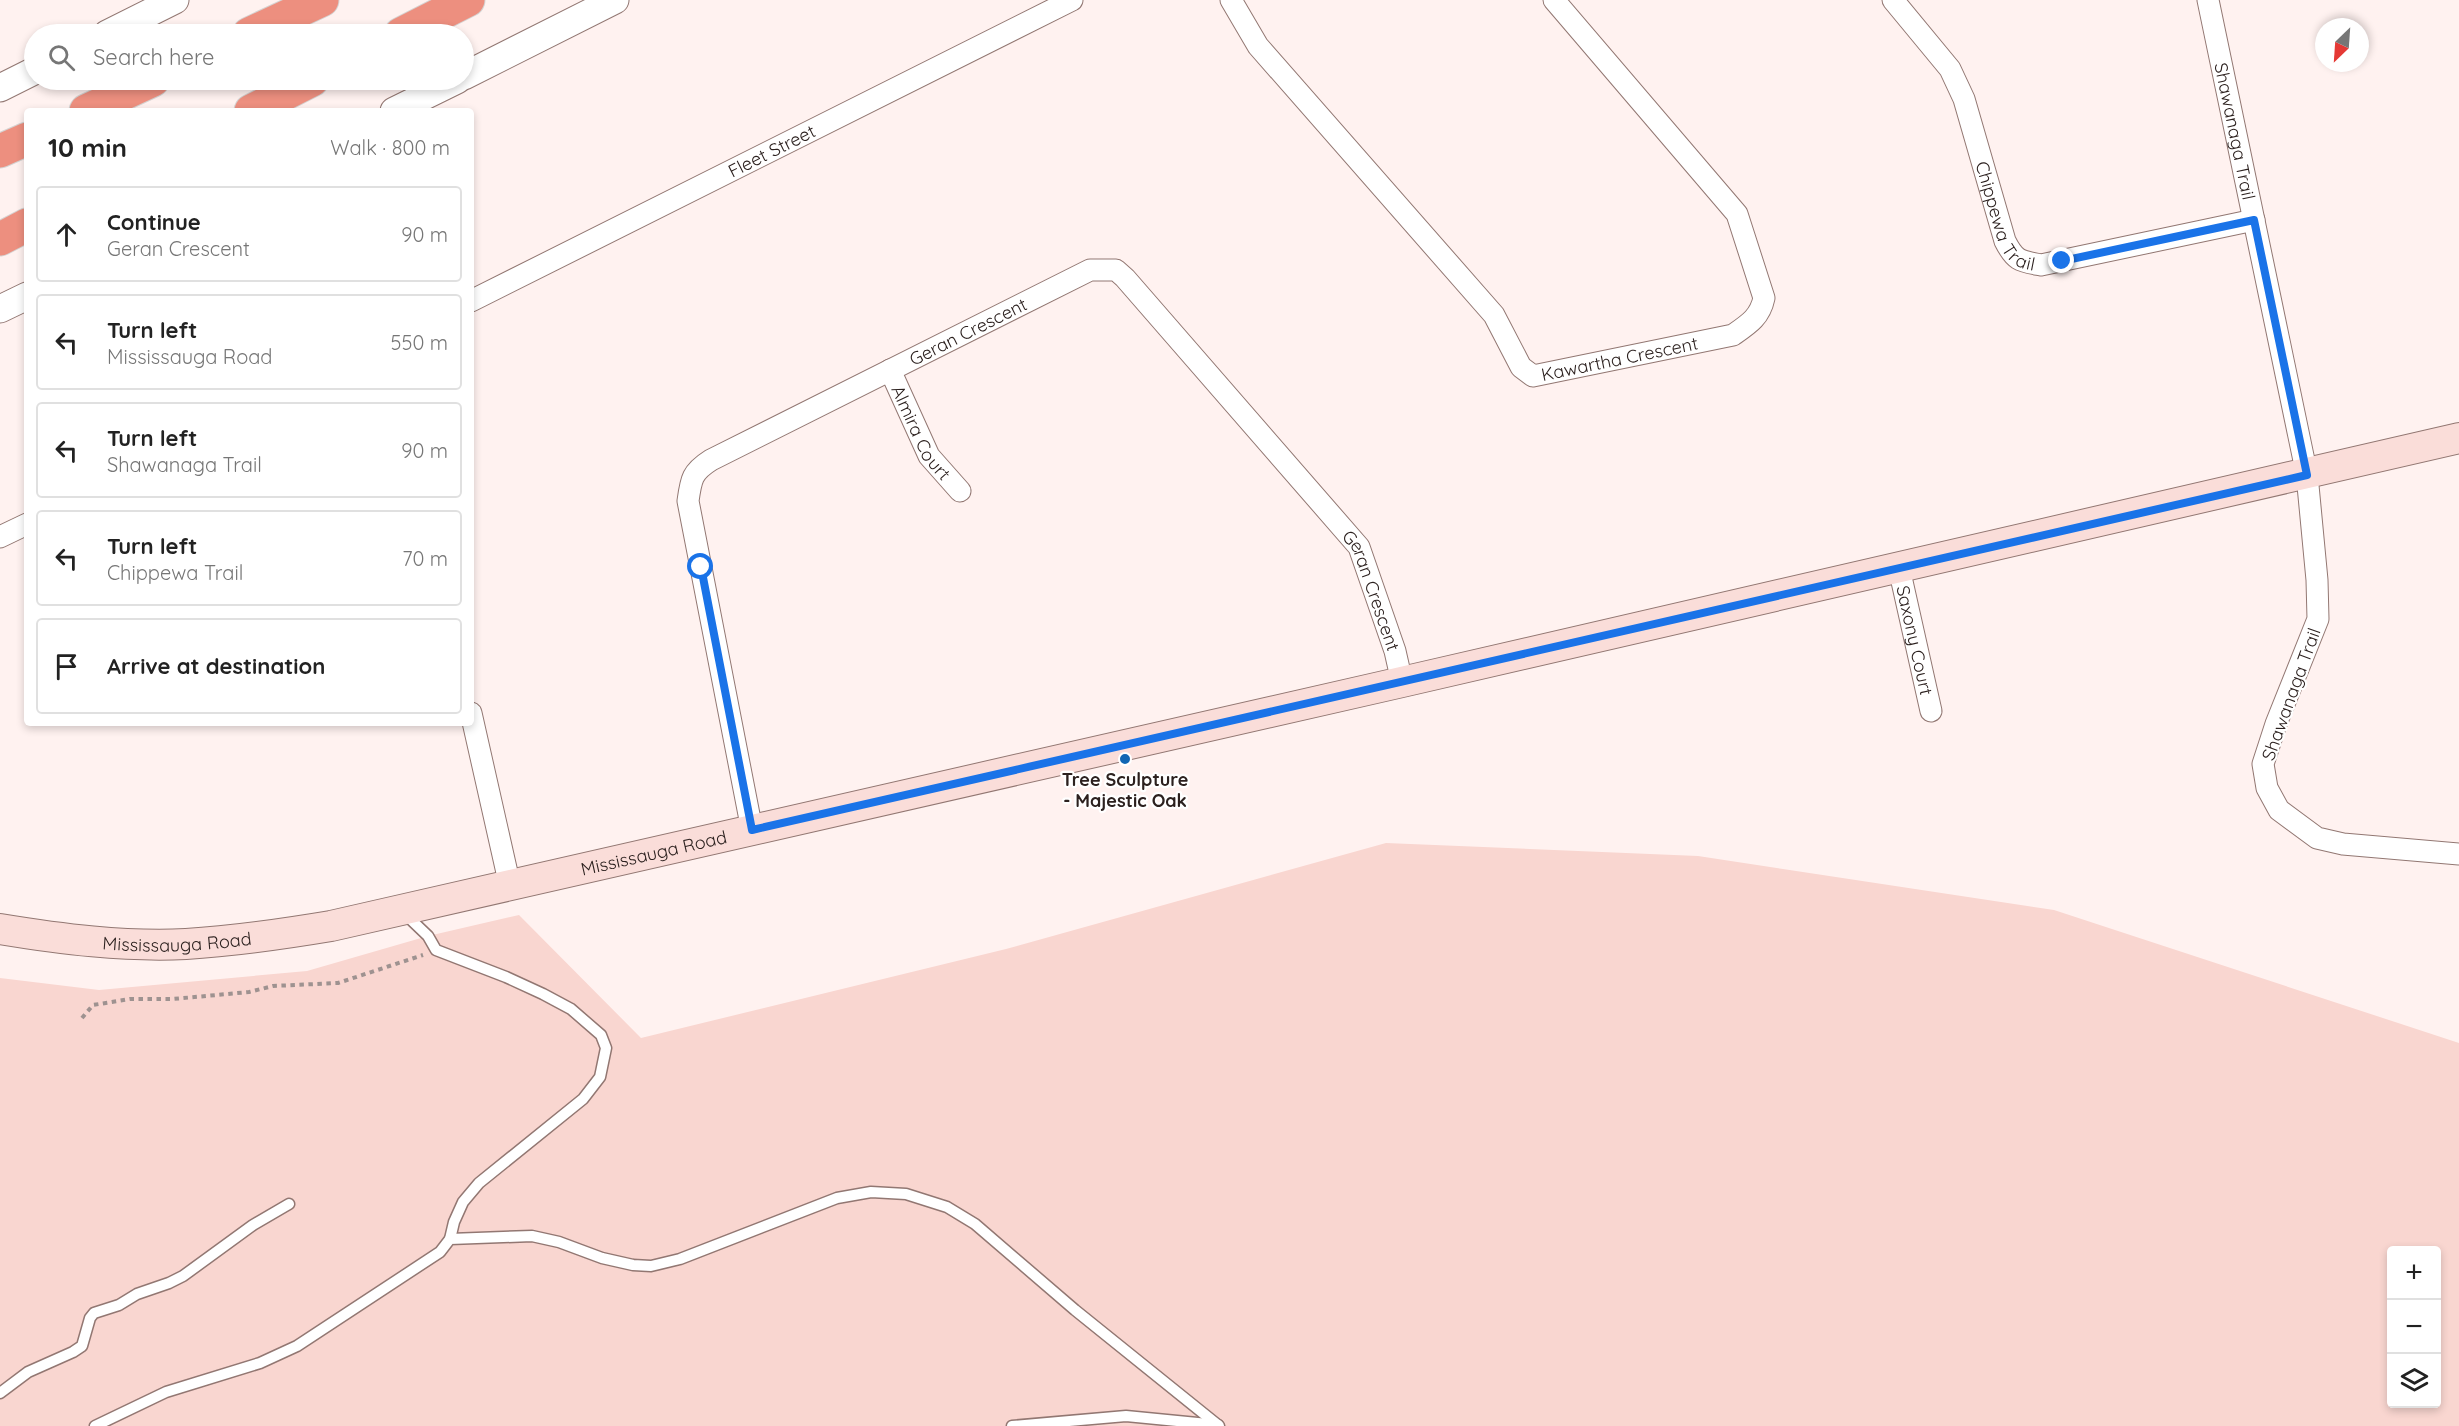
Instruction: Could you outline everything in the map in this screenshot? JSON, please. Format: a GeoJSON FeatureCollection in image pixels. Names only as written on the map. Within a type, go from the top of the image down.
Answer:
{"type":"FeatureCollection","features":[{"type":"Feature","properties":{"kind":"highway"},"geometry":{"type":"LineString","coordinates":[[270,24],[322,0]]}},
{"type":"Feature","properties":{"kind":"highway"},"geometry":{"type":"LineString","coordinates":[[420,24],[468,0]]}},
{"type":"Feature","properties":{"kind":"highway"},"geometry":{"type":"LineString","coordinates":[[92,108],[131,90]]}},
{"type":"Feature","properties":{"kind":"highway"},"geometry":{"type":"LineString","coordinates":[[257,108],[292,90]]}},
{"type":"Feature","properties":{"kind":"highway"},"geometry":{"type":"LineString","coordinates":[[0,151],[24,140]]}},
{"type":"Feature","properties":{"kind":"highway"},"geometry":{"type":"LineString","coordinates":[[0,239],[24,227]]}},
{"type":"Feature","properties":{"kind":"main road","name":"Mississauga Road"},"geometry":{"type":"LineString","coordinates":[[0,928],[62,939],[184,944],[254,938],[331,926],[2307,475],[2459,438]]}},
{"type":"Feature","properties":{"kind":"street"},"geometry":{"type":"LineString","coordinates":[[126,24],[175,0]]}},
{"type":"Feature","properties":{"kind":"street"},"geometry":{"type":"LineString","coordinates":[[474,71],[615,0]]}},
{"type":"Feature","properties":{"kind":"street","name":"Fleet Street"},"geometry":{"type":"LineString","coordinates":[[474,299],[1072,0]]}},
{"type":"Feature","properties":{"kind":"street","name":"Kawartha Crescent"},"geometry":{"type":"LineString","coordinates":[[1231,0],[1258,46],[1494,315],[1521,367],[1533,376],[1733,335],[1753,321],[1762,310],[1764,298],[1737,214],[1554,0]]}},
{"type":"Feature","properties":{"kind":"street","name":"Chippewa Trail"},"geometry":{"type":"LineString","coordinates":[[1893,0],[1950,69],[1964,99],[2005,241],[2011,254],[2018,260],[2041,265],[2254,220]]}},
{"type":"Feature","properties":{"kind":"street","name":"Shawanaga Trail"},"geometry":{"type":"LineString","coordinates":[[2208,0],[2307,475],[2317,580],[2318,619],[2276,724],[2263,764],[2267,788],[2279,810],[2317,838],[2343,844],[2459,854]]}},
{"type":"Feature","properties":{"kind":"street"},"geometry":{"type":"LineString","coordinates":[[0,88],[24,76]]}},
{"type":"Feature","properties":{"kind":"street"},"geometry":{"type":"LineString","coordinates":[[400,108],[437,90]]}},
{"type":"Feature","properties":{"kind":"street","name":"Geran Crescent"},"geometry":{"type":"LineString","coordinates":[[752,830],[688,501],[690,482],[696,469],[1090,270],[1116,270],[1125,278],[1359,546],[1395,651],[1402,682]]}},
{"type":"Feature","properties":{"kind":"street"},"geometry":{"type":"LineString","coordinates":[[0,309],[24,297]]}},
{"type":"Feature","properties":{"kind":"street","name":"Almira Court"},"geometry":{"type":"LineString","coordinates":[[890,370],[929,456],[960,491]]}},
{"type":"Feature","properties":{"kind":"street"},"geometry":{"type":"LineString","coordinates":[[0,537],[24,525]]}},
{"type":"Feature","properties":{"kind":"street","name":"Saxony Court"},"geometry":{"type":"LineString","coordinates":[[1899,568],[1931,711]]}},
{"type":"Feature","properties":{"kind":"street"},"geometry":{"type":"LineString","coordinates":[[474,726],[510,886]]}},
{"type":"Feature","properties":{"kind":"lane"},"geometry":{"type":"LineString","coordinates":[[95,1426],[166,1392],[260,1363],[297,1346],[440,1252],[450,1239],[463,1202],[479,1183],[583,1099],[600,1077],[606,1048],[601,1035],[562,1004],[515,981],[436,950],[428,936],[401,910]]}},
{"type":"Feature","properties":{"kind":"lane"},"geometry":{"type":"LineString","coordinates":[[450,1239],[532,1236],[558,1242],[602,1258],[633,1265],[651,1266],[680,1259],[777,1219],[837,1198],[871,1192],[906,1194],[947,1207],[975,1224],[1066,1303],[1219,1426]]}},
{"type":"Feature","properties":{"kind":"lane"},"geometry":{"type":"LineString","coordinates":[[0,1394],[28,1372],[82,1346],[90,1318],[94,1313],[119,1305],[137,1294],[183,1276],[253,1225],[289,1204]]}},
{"type":"Feature","properties":{"kind":"lane"},"geometry":{"type":"LineString","coordinates":[[1012,1426],[1126,1416],[1219,1426]]}},
{"type":"Feature","properties":{"kind":"path"},"geometry":{"type":"LineString","coordinates":[[82,1018],[93,1005],[130,999],[173,999],[249,992],[273,986],[338,983],[436,950]]}},
{"type":"Feature","properties":{"kind":"shaded area"},"geometry":{"type":"Polygon","coordinates":[[[1386,843],[1698,856],[2054,910],[2459,1043],[2459,1426],[0,1426],[0,978],[99,990],[307,971],[428,936],[519,915],[641,1038],[1006,949],[1386,843]]]}},
{"type":"Feature","properties":{"kind":"place","name":"Tree Sculpture - Majestic Oak"},"geometry":{"type":"Point","coordinates":[1125,759]}},
{"type":"Feature","properties":{"kind":"route"},"geometry":{"type":"LineString","coordinates":[[701,567],[752,830],[2307,475],[2254,220],[2062,261]]}}]}
